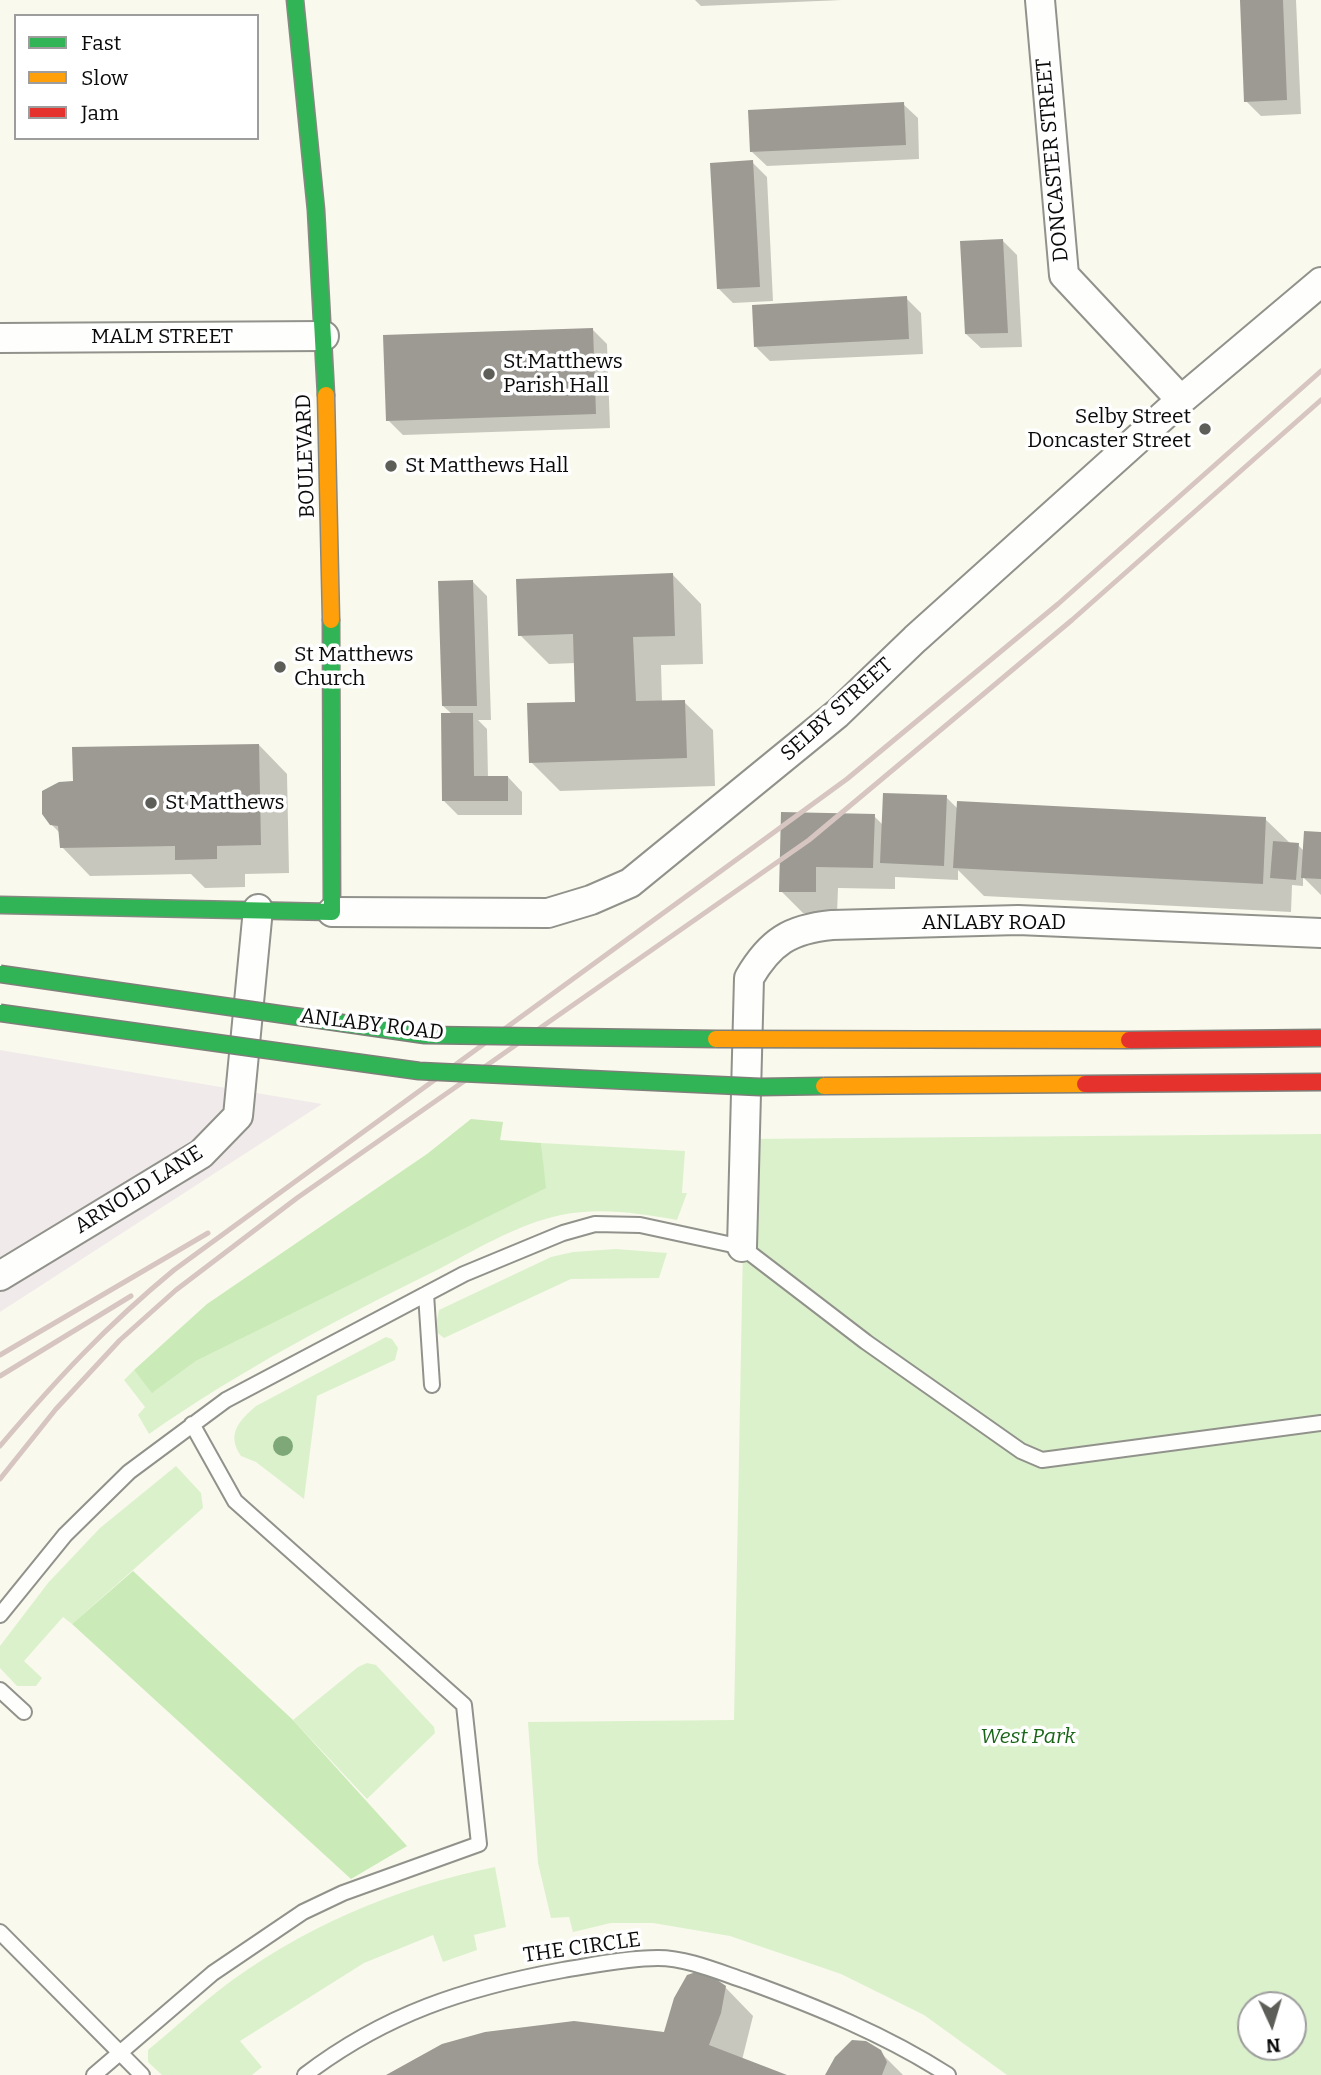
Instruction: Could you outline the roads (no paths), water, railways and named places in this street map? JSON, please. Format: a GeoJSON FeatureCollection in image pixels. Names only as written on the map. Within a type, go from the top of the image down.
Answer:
{"type":"FeatureCollection","features":[{"type":"Feature","properties":{"kind":"main road","name":"BOULEVARD"},"geometry":{"type":"LineString","coordinates":[[296,0],[313,163],[324,337],[331,587],[332,912]]}},
{"type":"Feature","properties":{"kind":"main road"},"geometry":{"type":"LineString","coordinates":[[0,905],[258,909]]}},
{"type":"Feature","properties":{"kind":"main road","name":"SELBY STREET"},"geometry":{"type":"LineString","coordinates":[[258,909],[332,912]]}},
{"type":"Feature","properties":{"kind":"main road","name":"ANLABY ROAD"},"geometry":{"type":"LineString","coordinates":[[0,974],[425,1035],[978,1042],[1321,1038]]}},
{"type":"Feature","properties":{"kind":"main road","name":"ANLABY ROAD"},"geometry":{"type":"LineString","coordinates":[[0,1013],[419,1071],[760,1087],[1321,1082]]}},
{"type":"Feature","properties":{"kind":"street","name":"DONCASTER STREET"},"geometry":{"type":"LineString","coordinates":[[1040,0],[1064,275],[1181,400]]}},
{"type":"Feature","properties":{"kind":"street","name":"SELBY STREET"},"geometry":{"type":"LineString","coordinates":[[332,912],[548,913],[591,901],[630,883],[837,715],[915,639],[1181,400],[1321,282]]}},
{"type":"Feature","properties":{"kind":"street","name":"MALM STREET"},"geometry":{"type":"LineString","coordinates":[[0,338],[324,337]]}},
{"type":"Feature","properties":{"kind":"street","name":"ARNOLD LANE"},"geometry":{"type":"LineString","coordinates":[[0,1276],[201,1154],[238,1116],[258,909]]}},
{"type":"Feature","properties":{"kind":"street","name":"ANLABY ROAD"},"geometry":{"type":"LineString","coordinates":[[742,1247],[749,978],[761,958],[783,937],[805,927],[832,925],[1018,920],[1321,933]]}},
{"type":"Feature","properties":{"kind":"lane"},"geometry":{"type":"LineString","coordinates":[[0,1615],[74,1526],[129,1472],[226,1400],[464,1274],[563,1233],[595,1224],[640,1225],[742,1247],[866,1342],[1021,1451],[1042,1460],[1321,1423]]}},
{"type":"Feature","properties":{"kind":"lane"},"geometry":{"type":"LineString","coordinates":[[426,1294],[432,1385]]}},
{"type":"Feature","properties":{"kind":"lane"},"geometry":{"type":"LineString","coordinates":[[94,2075],[213,1973],[303,1912],[343,1893],[479,1844],[464,1706],[235,1501],[192,1424]]}},
{"type":"Feature","properties":{"kind":"lane"},"geometry":{"type":"LineString","coordinates":[[0,1690],[24,1712]]}},
{"type":"Feature","properties":{"kind":"lane"},"geometry":{"type":"LineString","coordinates":[[0,1932],[142,2075]]}},
{"type":"Feature","properties":{"kind":"lane","name":"THE CIRCLE"},"geometry":{"type":"LineString","coordinates":[[305,2075],[332,2055],[387,2022],[495,1982],[596,1964],[660,1958],[715,1970],[781,1994],[843,2020],[948,2075]]}},
{"type":"Feature","properties":{"kind":"railway"},"geometry":{"type":"LineString","coordinates":[[0,1446],[83,1354],[174,1270],[847,779],[1058,604],[1321,371]]}},
{"type":"Feature","properties":{"kind":"railway"},"geometry":{"type":"LineString","coordinates":[[0,1479],[56,1409],[120,1340],[176,1290],[297,1198],[809,840],[1072,620],[1321,400]]}},
{"type":"Feature","properties":{"kind":"railway"},"geometry":{"type":"LineString","coordinates":[[0,1355],[208,1233]]}},
{"type":"Feature","properties":{"kind":"railway"},"geometry":{"type":"LineString","coordinates":[[0,1376],[131,1296]]}},
{"type":"Feature","properties":{"kind":"place","name":"St.Matthews Parish Hall"},"geometry":{"type":"Point","coordinates":[489,374]}},
{"type":"Feature","properties":{"kind":"place","name":"Selby Street Doncaster Street"},"geometry":{"type":"Point","coordinates":[1205,429]}},
{"type":"Feature","properties":{"kind":"place","name":"St Matthews Hall"},"geometry":{"type":"Point","coordinates":[391,466]}},
{"type":"Feature","properties":{"kind":"place","name":"St Matthews Church"},"geometry":{"type":"Point","coordinates":[280,667]}},
{"type":"Feature","properties":{"kind":"place","name":"St Matthews"},"geometry":{"type":"Point","coordinates":[151,803]}},
{"type":"Feature","properties":{"kind":"park label","name":"West Park"},"geometry":{"type":"Point","coordinates":[1028,1737]}}]}
